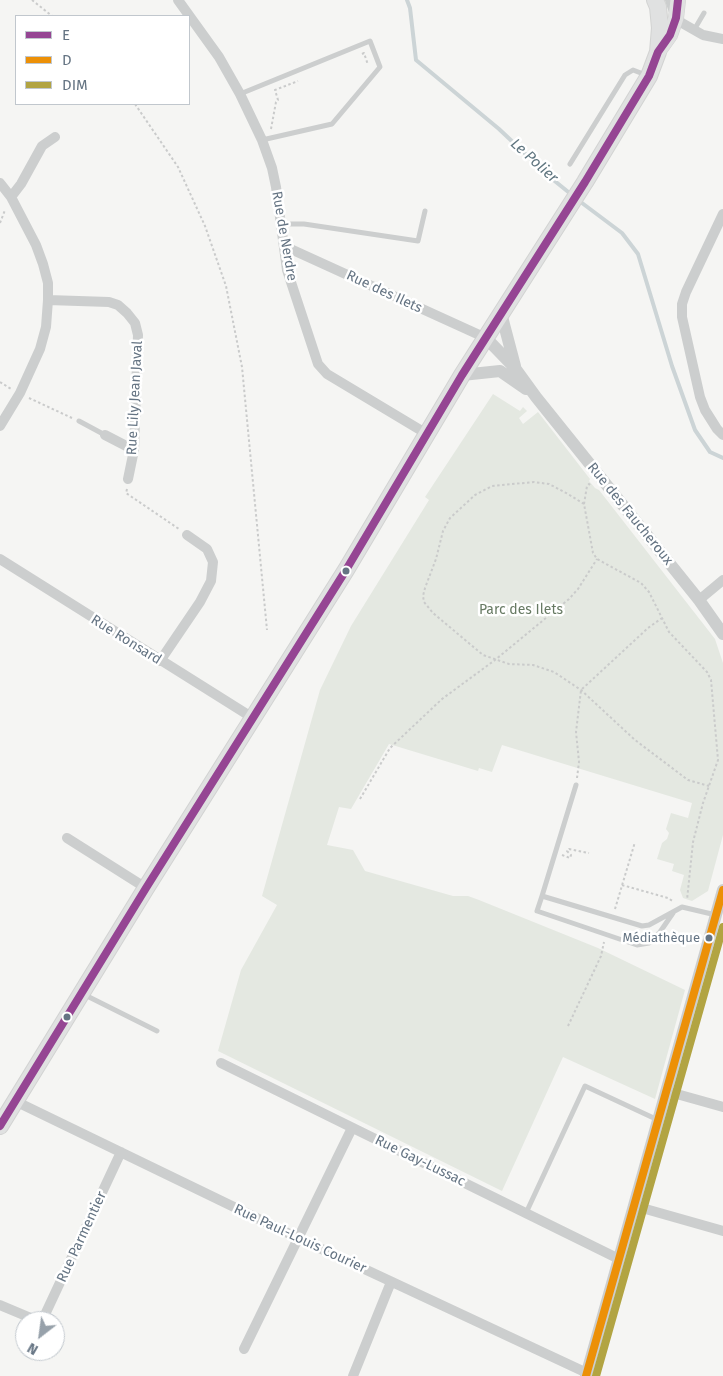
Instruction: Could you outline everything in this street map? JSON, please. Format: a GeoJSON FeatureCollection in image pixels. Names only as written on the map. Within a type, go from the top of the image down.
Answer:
{"type":"FeatureCollection","features":[{"type":"Feature","properties":{"kind":"main road"},"geometry":{"type":"LineString","coordinates":[[0,1126],[8,1106],[82,994],[146,888],[346,570],[462,375],[585,182],[649,76],[658,52],[670,35],[676,18],[678,0]]}},
{"type":"Feature","properties":{"kind":"main road"},"geometry":{"type":"LineString","coordinates":[[658,52],[661,2]]}},
{"type":"Feature","properties":{"kind":"street","name":"Rue de Nerdre"},"geometry":{"type":"LineString","coordinates":[[178,0],[189,15]]}},
{"type":"Feature","properties":{"kind":"street"},"geometry":{"type":"LineString","coordinates":[[661,2],[676,18],[694,30],[703,35],[723,39]]}},
{"type":"Feature","properties":{"kind":"street","name":"Rue de Nerdre"},"geometry":{"type":"LineString","coordinates":[[190,16],[220,57],[266,139],[287,270],[318,364],[327,374],[427,434]]}},
{"type":"Feature","properties":{"kind":"street"},"geometry":{"type":"LineString","coordinates":[[11,196],[21,184],[42,146],[55,137]]}},
{"type":"Feature","properties":{"kind":"street"},"geometry":{"type":"LineString","coordinates":[[0,182],[11,196],[36,245],[48,283],[46,327],[40,349],[20,394],[0,426]]}},
{"type":"Feature","properties":{"kind":"street"},"geometry":{"type":"LineString","coordinates":[[723,214],[686,292],[682,304],[682,317],[700,397],[705,410],[723,435]]}},
{"type":"Feature","properties":{"kind":"street","name":"Rue des Ilets"},"geometry":{"type":"LineString","coordinates":[[284,246],[486,338]]}},
{"type":"Feature","properties":{"kind":"street","name":"Rue Lily Jean Javal"},"geometry":{"type":"LineString","coordinates":[[48,300],[110,302],[118,305],[135,323],[138,334],[134,450],[128,479]]}},
{"type":"Feature","properties":{"kind":"street","name":"Rue des Faucheroux"},"geometry":{"type":"LineString","coordinates":[[501,313],[516,368]]}},
{"type":"Feature","properties":{"kind":"street","name":"Rue des Faucheroux"},"geometry":{"type":"LineString","coordinates":[[486,338],[516,368],[536,396],[699,600],[723,634]]}},
{"type":"Feature","properties":{"kind":"street","name":"Rue des Faucheroux"},"geometry":{"type":"LineString","coordinates":[[486,338],[500,370],[536,396]]}},
{"type":"Feature","properties":{"kind":"street"},"geometry":{"type":"LineString","coordinates":[[462,375],[500,370]]}},
{"type":"Feature","properties":{"kind":"street"},"geometry":{"type":"LineString","coordinates":[[105,435],[134,450]]}},
{"type":"Feature","properties":{"kind":"street"},"geometry":{"type":"LineString","coordinates":[[160,661],[200,602],[211,581],[213,562],[206,549],[187,535]]}},
{"type":"Feature","properties":{"kind":"street","name":"Rue Ronsard"},"geometry":{"type":"LineString","coordinates":[[0,560],[253,718]]}},
{"type":"Feature","properties":{"kind":"street"},"geometry":{"type":"LineString","coordinates":[[699,600],[723,580]]}},
{"type":"Feature","properties":{"kind":"street"},"geometry":{"type":"LineString","coordinates":[[67,838],[146,888]]}},
{"type":"Feature","properties":{"kind":"street"},"geometry":{"type":"LineString","coordinates":[[587,1374],[723,890]]}},
{"type":"Feature","properties":{"kind":"street","name":"Rue Gay-Lussac"},"geometry":{"type":"LineString","coordinates":[[221,1063],[619,1259]]}},
{"type":"Feature","properties":{"kind":"street"},"geometry":{"type":"LineString","coordinates":[[666,1091],[723,1107]]}},
{"type":"Feature","properties":{"kind":"street","name":"Rue Paul-Louis Courier"},"geometry":{"type":"LineString","coordinates":[[8,1106],[121,1152],[298,1238],[587,1374]]}},
{"type":"Feature","properties":{"kind":"street"},"geometry":{"type":"LineString","coordinates":[[244,1349],[352,1128]]}},
{"type":"Feature","properties":{"kind":"street","name":"Rue Parmentier"},"geometry":{"type":"LineString","coordinates":[[47,1311],[121,1152]]}},
{"type":"Feature","properties":{"kind":"street"},"geometry":{"type":"LineString","coordinates":[[635,1206],[723,1231]]}},
{"type":"Feature","properties":{"kind":"street"},"geometry":{"type":"LineString","coordinates":[[353,1376],[392,1282]]}},
{"type":"Feature","properties":{"kind":"street"},"geometry":{"type":"LineString","coordinates":[[0,1305],[15,1311]]}},
{"type":"Feature","properties":{"kind":"lane"},"geometry":{"type":"LineString","coordinates":[[694,30],[704,13]]}},
{"type":"Feature","properties":{"kind":"lane"},"geometry":{"type":"LineString","coordinates":[[240,94],[370,41],[380,66],[332,124],[316,131],[266,139]]}},
{"type":"Feature","properties":{"kind":"lane"},"geometry":{"type":"LineString","coordinates":[[570,164],[625,75],[633,70],[649,76]]}},
{"type":"Feature","properties":{"kind":"lane"},"geometry":{"type":"LineString","coordinates":[[281,224],[304,224],[418,241],[425,211]]}},
{"type":"Feature","properties":{"kind":"lane"},"geometry":{"type":"LineString","coordinates":[[79,421],[105,435]]}},
{"type":"Feature","properties":{"kind":"lane"},"geometry":{"type":"LineString","coordinates":[[576,785],[537,911],[637,945],[649,943],[660,932],[673,913]]}},
{"type":"Feature","properties":{"kind":"lane"},"geometry":{"type":"LineString","coordinates":[[542,896],[642,926],[649,925],[684,907],[716,915]]}},
{"type":"Feature","properties":{"kind":"lane"},"geometry":{"type":"LineString","coordinates":[[82,994],[157,1031]]}},
{"type":"Feature","properties":{"kind":"lane"},"geometry":{"type":"LineString","coordinates":[[526,1213],[585,1086],[659,1120]]}},
{"type":"Feature","properties":{"kind":"path"},"geometry":{"type":"LineString","coordinates":[[32,0],[51,15]]}},
{"type":"Feature","properties":{"kind":"path"},"geometry":{"type":"LineString","coordinates":[[363,54],[368,65]]}},
{"type":"Feature","properties":{"kind":"path"},"geometry":{"type":"LineString","coordinates":[[266,139],[278,100],[275,90],[294,82]]}},
{"type":"Feature","properties":{"kind":"path"},"geometry":{"type":"LineString","coordinates":[[136,105],[178,167],[205,226],[226,286],[242,367],[267,630]]}},
{"type":"Feature","properties":{"kind":"path"},"geometry":{"type":"LineString","coordinates":[[20,394],[79,421]]}},
{"type":"Feature","properties":{"kind":"path"},"geometry":{"type":"LineString","coordinates":[[128,479],[126,493],[187,535]]}},
{"type":"Feature","properties":{"kind":"path"},"geometry":{"type":"LineString","coordinates":[[602,479],[592,488],[589,484],[587,486],[584,504],[593,552],[597,560],[641,583],[649,592],[669,632],[707,672],[710,680],[718,760],[703,803],[693,842],[684,907],[668,898],[622,885]]}},
{"type":"Feature","properties":{"kind":"path"},"geometry":{"type":"LineString","coordinates":[[584,504],[549,484],[534,482],[492,486],[474,495],[450,518],[443,531],[436,559],[424,588],[424,602],[433,614],[483,655],[509,664],[533,665],[554,672],[581,690],[635,740],[688,780],[709,786]]}},
{"type":"Feature","properties":{"kind":"path"},"geometry":{"type":"LineString","coordinates":[[360,799],[390,748],[442,699],[495,660],[569,599],[597,560]]}},
{"type":"Feature","properties":{"kind":"path"},"geometry":{"type":"LineString","coordinates":[[576,785],[579,772],[576,732],[581,690],[648,628],[662,618]]}},
{"type":"Feature","properties":{"kind":"path"},"geometry":{"type":"LineString","coordinates":[[612,917],[635,842]]}},
{"type":"Feature","properties":{"kind":"path"},"geometry":{"type":"LineString","coordinates":[[564,856],[570,858],[571,854],[567,852],[569,849],[589,853]]}},
{"type":"Feature","properties":{"kind":"path"},"geometry":{"type":"LineString","coordinates":[[568,1026],[601,956],[606,935]]}},
{"type":"Feature","properties":{"kind":"green space","name":"Parc des Ilets"},"geometry":{"type":"Polygon","coordinates":[[[493,394],[520,411],[523,407],[527,411],[519,418],[523,424],[538,412],[590,479],[589,481],[599,490],[715,639],[723,663],[723,835],[708,891],[692,901],[683,898],[680,890],[684,875],[672,871],[674,864],[657,859],[662,843],[667,839],[669,833],[666,829],[671,813],[688,818],[692,803],[502,745],[492,772],[479,768],[478,771],[389,744],[351,809],[339,807],[327,845],[353,850],[365,871],[453,896],[468,896],[479,900],[598,948],[685,990],[655,1099],[563,1057],[502,1191],[218,1051],[241,970],[277,905],[262,896],[320,690],[351,626],[429,500],[425,497],[493,394]]]}},
{"type":"Feature","properties":{"kind":"waterway","name":"Le Polier"},"geometry":{"type":"LineString","coordinates":[[407,0],[410,8],[416,60],[499,129],[572,195]]}},
{"type":"Feature","properties":{"kind":"waterway","name":"Le Polier"},"geometry":{"type":"LineString","coordinates":[[578,200],[622,233],[638,254],[672,366],[695,430],[710,452],[723,458]]}},
{"type":"Feature","properties":{"kind":"transit line","name":"E"},"geometry":{"type":"LineString","coordinates":[[0,1126],[146,888],[346,570],[462,375],[585,182],[649,76],[658,52],[670,35],[676,18],[678,0]]}},
{"type":"Feature","properties":{"kind":"transit line","name":"D"},"geometry":{"type":"LineString","coordinates":[[586,1376],[723,890]]}},
{"type":"Feature","properties":{"kind":"transit line","name":"DIM"},"geometry":{"type":"LineString","coordinates":[[596,1376],[723,927]]}},
{"type":"Feature","properties":{"kind":"place","name":"Médiathèque"},"geometry":{"type":"Point","coordinates":[709,938]}}]}
